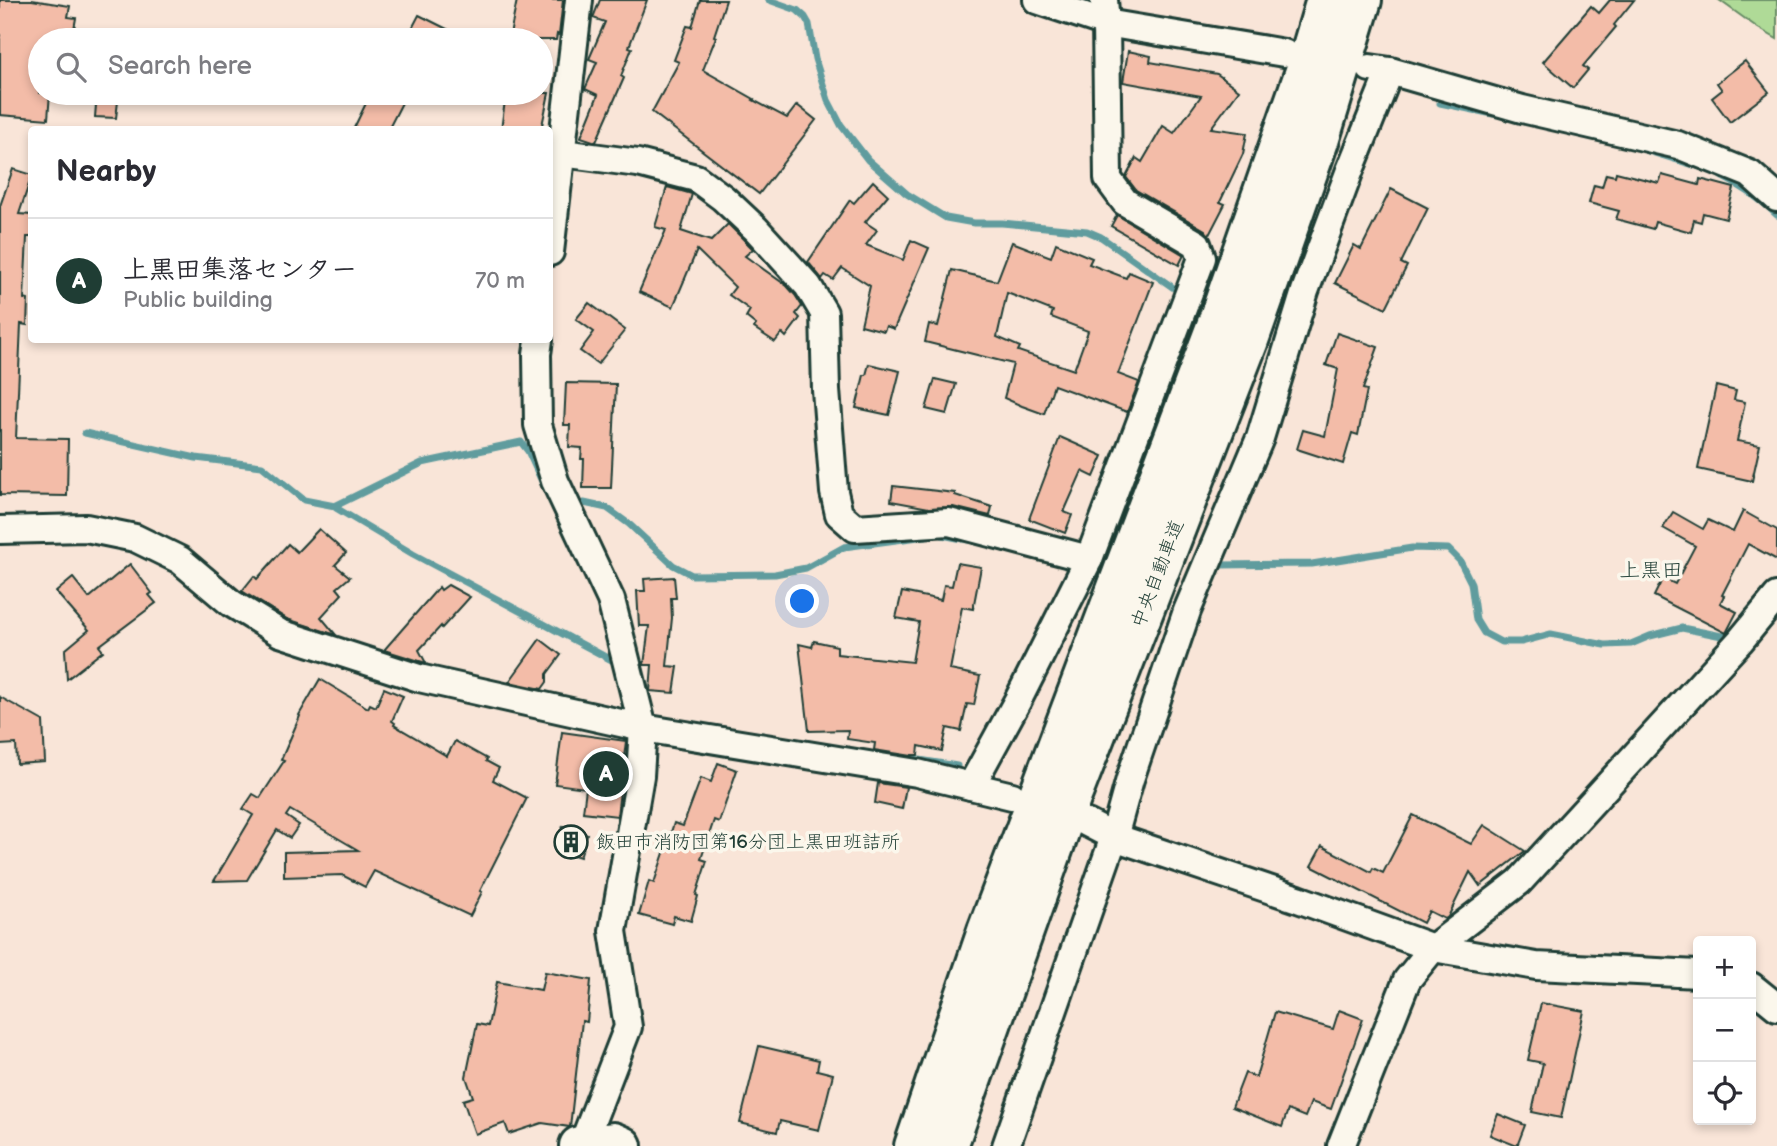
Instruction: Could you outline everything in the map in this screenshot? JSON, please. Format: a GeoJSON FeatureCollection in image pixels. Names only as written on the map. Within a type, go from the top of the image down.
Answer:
{"type":"FeatureCollection","features":[{"type":"Feature","properties":{"kind":"main road","name":"中央自動車道"},"geometry":{"type":"LineString","coordinates":[[914,1146],[987,931],[1216,326],[1305,71],[1326,0]]}},
{"type":"Feature","properties":{"kind":"main road","name":"中央自動車道"},"geometry":{"type":"LineString","coordinates":[[948,1146],[1072,796],[1249,340],[1320,138],[1362,0]]}},
{"type":"Feature","properties":{"kind":"main road"},"geometry":{"type":"LineString","coordinates":[[581,1146],[613,1142],[622,1146]]}},
{"type":"Feature","properties":{"kind":"street"},"geometry":{"type":"LineString","coordinates":[[553,227],[579,0]]}},
{"type":"Feature","properties":{"kind":"street"},"geometry":{"type":"LineString","coordinates":[[1037,0],[1105,12],[1284,53]]}},
{"type":"Feature","properties":{"kind":"street"},"geometry":{"type":"LineString","coordinates":[[971,786],[1089,559],[1202,258],[1197,244],[1125,202],[1108,179],[1105,12]]}},
{"type":"Feature","properties":{"kind":"street"},"geometry":{"type":"LineString","coordinates":[[1006,1146],[1114,837],[1130,779],[1187,611],[1259,438],[1305,291],[1350,170],[1380,69],[1522,109],[1678,145],[1750,174],[1777,198]]}},
{"type":"Feature","properties":{"kind":"street"},"geometry":{"type":"LineString","coordinates":[[562,153],[638,163],[696,178],[723,198],[756,229],[808,286],[824,313],[825,390],[834,492],[839,514],[855,528],[949,522],[1089,559]]}},
{"type":"Feature","properties":{"kind":"street"},"geometry":{"type":"LineString","coordinates":[[539,343],[538,425],[555,481],[611,600],[643,728],[640,776],[613,931],[628,1027],[581,1146]]}},
{"type":"Feature","properties":{"kind":"street"},"geometry":{"type":"LineString","coordinates":[[0,530],[86,528],[135,538],[180,560],[231,603],[280,633],[419,678],[643,728],[917,773],[1012,796]]}},
{"type":"Feature","properties":{"kind":"street"},"geometry":{"type":"LineString","coordinates":[[1341,1146],[1407,980],[1433,948],[1519,882],[1740,641],[1777,596]]}},
{"type":"Feature","properties":{"kind":"street"},"geometry":{"type":"LineString","coordinates":[[1087,823],[1114,837],[1433,948],[1536,965],[1693,974]]}},
{"type":"Feature","properties":{"kind":"street"},"geometry":{"type":"LineString","coordinates":[[1756,990],[1777,1007]]}},
{"type":"Feature","properties":{"kind":"green space"},"geometry":{"type":"Polygon","coordinates":[[[1719,0],[1777,0],[1777,39],[1758,28],[1719,0]]]}},
{"type":"Feature","properties":{"kind":"building"},"geometry":{"type":"Polygon","coordinates":[[[0,0],[32,0],[70,6],[68,17],[76,18],[74,28],[28,28],[28,105],[49,105],[48,119],[0,115],[0,0]]]}},
{"type":"Feature","properties":{"kind":"building"},"geometry":{"type":"Polygon","coordinates":[[[517,0],[563,0],[556,40],[553,40],[553,28],[511,28],[517,0]]]}},
{"type":"Feature","properties":{"kind":"building"},"geometry":{"type":"Polygon","coordinates":[[[600,0],[647,0],[629,47],[632,48],[621,76],[624,78],[596,142],[581,137],[598,95],[585,89],[597,62],[589,59],[605,22],[593,18],[600,0]]]}},
{"type":"Feature","properties":{"kind":"building"},"geometry":{"type":"Polygon","coordinates":[[[700,0],[726,0],[703,70],[787,118],[797,105],[816,120],[759,194],[652,112],[679,62],[674,60],[687,26],[692,27],[700,0]]]}},
{"type":"Feature","properties":{"kind":"building"},"geometry":{"type":"Polygon","coordinates":[[[1610,0],[1634,0],[1614,25],[1616,27],[1583,66],[1588,70],[1573,88],[1543,62],[1591,6],[1599,13],[1610,0]]]}},
{"type":"Feature","properties":{"kind":"building"},"geometry":{"type":"Polygon","coordinates":[[[419,15],[445,28],[412,28],[419,15]]]}},
{"type":"Feature","properties":{"kind":"building"},"geometry":{"type":"Polygon","coordinates":[[[1128,51],[1151,56],[1150,62],[1217,74],[1239,90],[1211,128],[1247,133],[1243,154],[1220,202],[1225,204],[1209,235],[1205,230],[1136,190],[1126,177],[1136,158],[1142,162],[1163,126],[1174,133],[1201,96],[1123,82],[1128,51]]]}},
{"type":"Feature","properties":{"kind":"building"},"geometry":{"type":"Polygon","coordinates":[[[1745,61],[1769,92],[1730,122],[1712,98],[1722,90],[1717,83],[1745,61]]]}},
{"type":"Feature","properties":{"kind":"building"},"geometry":{"type":"Polygon","coordinates":[[[96,105],[118,105],[116,118],[95,117],[96,105]]]}},
{"type":"Feature","properties":{"kind":"building"},"geometry":{"type":"Polygon","coordinates":[[[365,105],[401,105],[390,126],[355,126],[365,105]]]}},
{"type":"Feature","properties":{"kind":"building"},"geometry":{"type":"Polygon","coordinates":[[[504,105],[546,105],[542,126],[502,126],[504,105]]]}},
{"type":"Feature","properties":{"kind":"building"},"geometry":{"type":"Polygon","coordinates":[[[13,169],[28,174],[28,187],[19,214],[28,215],[24,299],[28,300],[27,325],[21,324],[16,438],[68,439],[67,496],[0,495],[0,206],[13,169]]]}},
{"type":"Feature","properties":{"kind":"building"},"geometry":{"type":"Polygon","coordinates":[[[1616,172],[1659,183],[1662,175],[1699,185],[1700,179],[1734,188],[1726,219],[1703,213],[1701,222],[1694,220],[1691,232],[1655,222],[1653,229],[1616,219],[1619,211],[1589,203],[1594,185],[1602,187],[1606,174],[1615,176],[1616,172]]]}},
{"type":"Feature","properties":{"kind":"building"},"geometry":{"type":"Polygon","coordinates":[[[873,181],[888,195],[865,222],[877,230],[866,245],[903,260],[911,240],[929,248],[894,329],[886,326],[884,331],[861,325],[870,286],[842,268],[833,280],[825,275],[822,279],[808,262],[850,200],[854,203],[873,181]]]}},
{"type":"Feature","properties":{"kind":"building"},"geometry":{"type":"Polygon","coordinates":[[[667,187],[692,194],[681,231],[711,241],[728,224],[753,249],[745,256],[787,286],[795,295],[802,306],[796,314],[800,318],[786,337],[782,333],[775,342],[754,328],[756,325],[746,317],[750,310],[729,295],[735,287],[697,250],[673,307],[639,292],[666,230],[655,227],[667,187]]]}},
{"type":"Feature","properties":{"kind":"building"},"geometry":{"type":"Polygon","coordinates":[[[1391,189],[1428,208],[1401,263],[1407,266],[1386,308],[1335,283],[1354,245],[1361,249],[1391,189]]]}},
{"type":"Feature","properties":{"kind":"building"},"geometry":{"type":"Polygon","coordinates":[[[1117,215],[1184,255],[1179,265],[1111,226],[1117,215]]]}},
{"type":"Feature","properties":{"kind":"building"},"geometry":{"type":"Polygon","coordinates":[[[1012,242],[1051,257],[1056,243],[1092,258],[1089,264],[1126,278],[1129,272],[1153,282],[1118,374],[1139,382],[1127,412],[1054,385],[1044,414],[1004,398],[1013,364],[925,342],[929,324],[938,326],[952,270],[997,281],[1012,242]],[[1007,293],[997,337],[1020,347],[1018,351],[1074,370],[1088,331],[1051,317],[1053,311],[1007,293]]]}},
{"type":"Feature","properties":{"kind":"building"},"geometry":{"type":"Polygon","coordinates":[[[589,303],[625,330],[598,364],[580,351],[594,332],[576,319],[589,303]]]}},
{"type":"Feature","properties":{"kind":"building"},"geometry":{"type":"Polygon","coordinates":[[[1337,333],[1378,347],[1363,389],[1367,390],[1358,435],[1352,433],[1343,464],[1297,449],[1303,430],[1325,436],[1338,369],[1326,365],[1337,333]]]}},
{"type":"Feature","properties":{"kind":"building"},"geometry":{"type":"Polygon","coordinates":[[[869,364],[900,371],[889,415],[856,408],[869,364]]]}},
{"type":"Feature","properties":{"kind":"building"},"geometry":{"type":"Polygon","coordinates":[[[935,379],[956,384],[947,414],[926,409],[935,379]]]}},
{"type":"Feature","properties":{"kind":"building"},"geometry":{"type":"Polygon","coordinates":[[[566,383],[616,384],[611,488],[583,488],[582,448],[569,447],[570,425],[564,425],[566,383]]]}},
{"type":"Feature","properties":{"kind":"building"},"geometry":{"type":"Polygon","coordinates":[[[1716,386],[1736,391],[1734,400],[1745,402],[1737,441],[1760,445],[1752,481],[1698,469],[1716,386]]]}},
{"type":"Feature","properties":{"kind":"building"},"geometry":{"type":"Polygon","coordinates":[[[1060,437],[1103,456],[1094,477],[1082,471],[1064,512],[1072,515],[1065,533],[1029,519],[1060,437]]]}},
{"type":"Feature","properties":{"kind":"building"},"geometry":{"type":"Polygon","coordinates":[[[893,486],[955,493],[992,507],[990,516],[953,507],[929,508],[891,501],[893,486]]]}},
{"type":"Feature","properties":{"kind":"building"},"geometry":{"type":"Polygon","coordinates":[[[1743,511],[1777,530],[1777,560],[1748,544],[1720,603],[1737,612],[1726,633],[1654,596],[1663,578],[1675,584],[1695,546],[1663,528],[1673,512],[1703,529],[1708,520],[1733,532],[1743,511]]]}},
{"type":"Feature","properties":{"kind":"building"},"geometry":{"type":"Polygon","coordinates":[[[319,529],[346,553],[335,565],[350,577],[337,588],[342,594],[321,617],[336,635],[287,619],[242,591],[254,576],[257,579],[288,544],[297,552],[319,529]]]}},
{"type":"Feature","properties":{"kind":"building"},"geometry":{"type":"Polygon","coordinates":[[[957,563],[981,567],[973,609],[962,607],[950,670],[980,676],[974,705],[967,704],[961,731],[947,728],[942,751],[919,746],[918,755],[912,756],[874,750],[875,743],[847,739],[848,730],[809,731],[799,644],[812,647],[814,641],[837,646],[837,654],[912,662],[919,622],[896,618],[902,592],[941,600],[944,585],[952,586],[957,563]]]}},
{"type":"Feature","properties":{"kind":"building"},"geometry":{"type":"Polygon","coordinates":[[[130,564],[152,593],[149,595],[156,603],[99,646],[103,651],[67,679],[65,650],[89,630],[56,592],[73,578],[89,598],[130,564]]]}},
{"type":"Feature","properties":{"kind":"building"},"geometry":{"type":"Polygon","coordinates":[[[674,577],[676,598],[671,598],[672,618],[667,666],[678,667],[674,693],[650,691],[652,665],[644,665],[649,626],[639,626],[637,591],[645,591],[644,579],[674,577]]]}},
{"type":"Feature","properties":{"kind":"building"},"geometry":{"type":"Polygon","coordinates":[[[448,585],[470,597],[419,650],[426,663],[384,650],[439,587],[441,590],[448,585]]]}},
{"type":"Feature","properties":{"kind":"building"},"geometry":{"type":"Polygon","coordinates":[[[540,639],[561,655],[547,674],[547,682],[542,689],[509,682],[540,639]]]}},
{"type":"Feature","properties":{"kind":"building"},"geometry":{"type":"Polygon","coordinates":[[[320,679],[368,708],[370,704],[376,707],[384,688],[403,696],[392,721],[394,725],[447,756],[455,741],[499,768],[493,780],[527,798],[470,916],[374,871],[365,887],[342,875],[284,877],[284,852],[358,850],[290,810],[286,816],[299,825],[290,838],[277,830],[247,880],[214,881],[253,815],[243,809],[253,794],[260,798],[284,761],[281,760],[299,715],[320,679]]]}},
{"type":"Feature","properties":{"kind":"building"},"geometry":{"type":"Polygon","coordinates":[[[0,697],[43,721],[45,762],[17,764],[16,744],[0,745],[0,697]]]}},
{"type":"Feature","properties":{"kind":"building"},"geometry":{"type":"Polygon","coordinates":[[[562,732],[626,741],[617,816],[583,812],[586,788],[555,784],[562,732]]]}},
{"type":"Feature","properties":{"kind":"building"},"geometry":{"type":"Polygon","coordinates":[[[718,763],[737,770],[719,822],[714,820],[701,859],[707,861],[691,921],[674,916],[672,924],[639,915],[649,881],[654,883],[674,823],[683,826],[701,778],[711,782],[718,763]]]}},
{"type":"Feature","properties":{"kind":"building"},"geometry":{"type":"Polygon","coordinates":[[[878,783],[906,787],[902,809],[875,803],[878,783]]]}},
{"type":"Feature","properties":{"kind":"building"},"geometry":{"type":"Polygon","coordinates":[[[1413,815],[1471,844],[1484,825],[1525,851],[1480,886],[1470,872],[1448,917],[1445,919],[1429,911],[1423,923],[1311,866],[1322,846],[1371,872],[1373,868],[1383,873],[1413,815]]]}},
{"type":"Feature","properties":{"kind":"building","name":"飯田市消防団第16分団上黒田班詰所"},"geometry":{"type":"Polygon","coordinates":[[[563,826],[587,834],[580,857],[555,849],[563,826]]]}},
{"type":"Feature","properties":{"kind":"building"},"geometry":{"type":"Polygon","coordinates":[[[545,972],[591,980],[587,1022],[582,1021],[570,1127],[542,1123],[509,1134],[505,1123],[475,1134],[463,1100],[473,1097],[466,1077],[477,1024],[488,1026],[497,982],[541,990],[545,972]]]}},
{"type":"Feature","properties":{"kind":"building"},"geometry":{"type":"Polygon","coordinates":[[[1541,1003],[1584,1011],[1561,1118],[1532,1112],[1543,1063],[1528,1060],[1541,1003]]]}},
{"type":"Feature","properties":{"kind":"building"},"geometry":{"type":"Polygon","coordinates":[[[1339,1010],[1363,1019],[1331,1109],[1311,1102],[1305,1117],[1288,1110],[1282,1127],[1232,1107],[1245,1073],[1256,1077],[1275,1012],[1333,1029],[1339,1010]]]}},
{"type":"Feature","properties":{"kind":"building"},"geometry":{"type":"Polygon","coordinates":[[[759,1046],[819,1060],[817,1070],[833,1074],[819,1130],[780,1121],[777,1132],[740,1123],[759,1046]]]}},
{"type":"Feature","properties":{"kind":"building"},"geometry":{"type":"Polygon","coordinates":[[[1498,1114],[1525,1125],[1517,1146],[1490,1135],[1498,1114]]]}},
{"type":"Feature","properties":{"kind":"waterway"},"geometry":{"type":"LineString","coordinates":[[769,0],[797,10],[805,17],[828,100],[841,125],[868,160],[907,194],[946,218],[974,223],[1087,231],[1101,237],[1178,291]]}},
{"type":"Feature","properties":{"kind":"waterway"},"geometry":{"type":"LineString","coordinates":[[1440,103],[1493,114]]}},
{"type":"Feature","properties":{"kind":"waterway"},"geometry":{"type":"LineString","coordinates":[[1648,151],[1700,167]]}},
{"type":"Feature","properties":{"kind":"waterway"},"geometry":{"type":"LineString","coordinates":[[1721,176],[1750,193],[1777,215]]}},
{"type":"Feature","properties":{"kind":"waterway"},"geometry":{"type":"LineString","coordinates":[[85,433],[196,458],[262,466],[304,500],[335,506],[422,463],[521,442],[545,488]]}},
{"type":"Feature","properties":{"kind":"waterway"},"geometry":{"type":"LineString","coordinates":[[584,503],[607,508],[629,524],[673,565],[692,575],[775,574],[806,568],[844,547],[926,536]]}},
{"type":"Feature","properties":{"kind":"waterway"},"geometry":{"type":"LineString","coordinates":[[335,506],[413,554],[617,663]]}},
{"type":"Feature","properties":{"kind":"waterway"},"geometry":{"type":"LineString","coordinates":[[942,535],[973,541]]}},
{"type":"Feature","properties":{"kind":"waterway"},"geometry":{"type":"LineString","coordinates":[[1220,565],[1312,564],[1412,548],[1448,549],[1460,561],[1471,583],[1476,620],[1484,633],[1501,642],[1521,642],[1551,634],[1605,645],[1631,644],[1682,628],[1727,637]]}},
{"type":"Feature","properties":{"kind":"waterway"},"geometry":{"type":"LineString","coordinates":[[913,759],[957,766]]}},
{"type":"Feature","properties":{"kind":"place","name":"上黒田集落センター"},"geometry":{"type":"Point","coordinates":[606,774]}},
{"type":"Feature","properties":{"kind":"place","name":"飯田市消防団第16分団上黒田班詰所"},"geometry":{"type":"Point","coordinates":[571,842]}},
{"type":"Feature","properties":{"kind":"district","name":"上黒田"},"geometry":{"type":"Point","coordinates":[1651,570]}}]}
